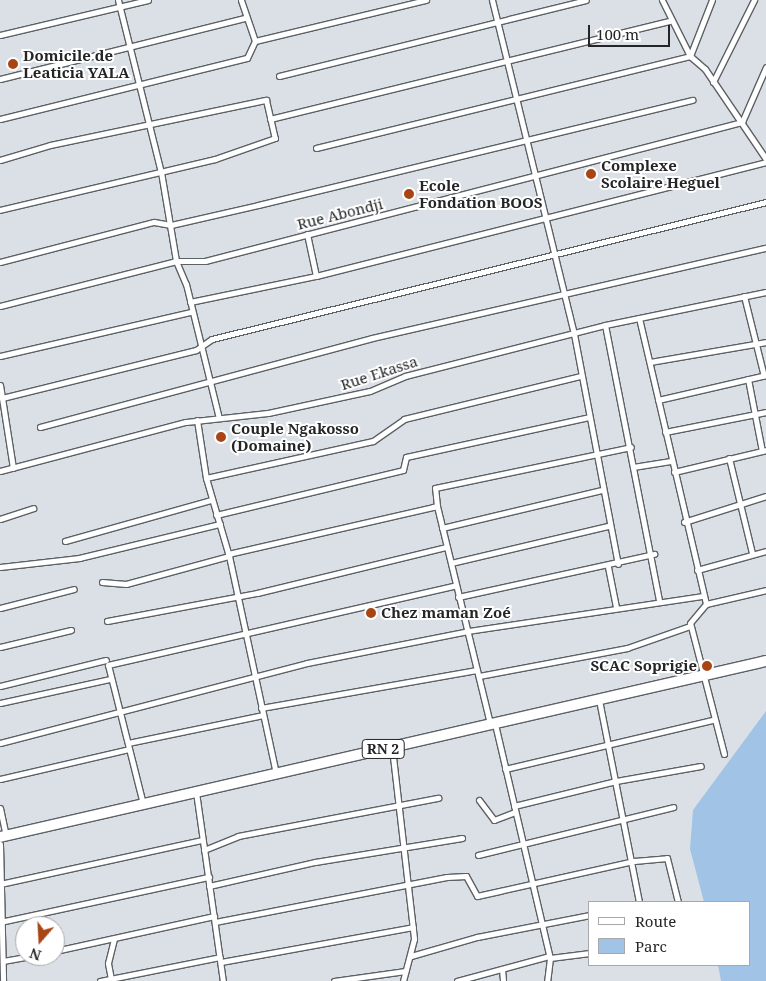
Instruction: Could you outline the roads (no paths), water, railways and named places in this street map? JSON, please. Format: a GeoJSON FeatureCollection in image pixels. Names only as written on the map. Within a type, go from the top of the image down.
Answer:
{"type":"FeatureCollection","features":[{"type":"Feature","properties":{"kind":"highway","name":"RN 2"},"geometry":{"type":"LineString","coordinates":[[2,839],[143,804],[766,661]]}},
{"type":"Feature","properties":{"kind":"street"},"geometry":{"type":"LineString","coordinates":[[118,0],[130,45],[137,83],[161,172],[176,261],[190,302],[208,382],[219,418]]}},
{"type":"Feature","properties":{"kind":"street"},"geometry":{"type":"LineString","coordinates":[[0,35],[148,0]]}},
{"type":"Feature","properties":{"kind":"street"},"geometry":{"type":"LineString","coordinates":[[0,119],[137,83],[248,58],[255,41],[244,18],[243,0]]}},
{"type":"Feature","properties":{"kind":"street"},"geometry":{"type":"LineString","coordinates":[[255,41],[426,0]]}},
{"type":"Feature","properties":{"kind":"street"},"geometry":{"type":"LineString","coordinates":[[492,0],[536,178],[562,297],[574,334],[594,455],[608,526],[618,564]]}},
{"type":"Feature","properties":{"kind":"street"},"geometry":{"type":"LineString","coordinates":[[279,76],[586,0]]}},
{"type":"Feature","properties":{"kind":"street"},"geometry":{"type":"LineString","coordinates":[[190,302],[316,276],[766,161],[742,122],[713,82],[690,56],[670,21],[662,0]]}},
{"type":"Feature","properties":{"kind":"street"},"geometry":{"type":"LineString","coordinates":[[690,56],[712,0]]}},
{"type":"Feature","properties":{"kind":"street"},"geometry":{"type":"LineString","coordinates":[[713,82],[754,0]]}},
{"type":"Feature","properties":{"kind":"street"},"geometry":{"type":"LineString","coordinates":[[0,79],[244,18]]}},
{"type":"Feature","properties":{"kind":"street"},"geometry":{"type":"LineString","coordinates":[[270,120],[670,21]]}},
{"type":"Feature","properties":{"kind":"street"},"geometry":{"type":"LineString","coordinates":[[316,148],[517,102],[690,56]]}},
{"type":"Feature","properties":{"kind":"street"},"geometry":{"type":"LineString","coordinates":[[742,122],[766,67]]}},
{"type":"Feature","properties":{"kind":"street"},"geometry":{"type":"LineString","coordinates":[[0,160],[148,123],[266,100],[275,138],[270,144],[0,210]]}},
{"type":"Feature","properties":{"kind":"street"},"geometry":{"type":"LineString","coordinates":[[0,262],[154,222],[171,225],[692,100]]}},
{"type":"Feature","properties":{"kind":"street","name":"Rue Abondji"},"geometry":{"type":"LineString","coordinates":[[0,306],[176,261],[205,261],[536,178],[742,122]]}},
{"type":"Feature","properties":{"kind":"street"},"geometry":{"type":"LineString","coordinates":[[2,398],[196,350],[200,345],[766,202]]}},
{"type":"Feature","properties":{"kind":"street"},"geometry":{"type":"LineString","coordinates":[[307,234],[316,276]]}},
{"type":"Feature","properties":{"kind":"street"},"geometry":{"type":"LineString","coordinates":[[40,426],[372,338],[562,297],[766,249]]}},
{"type":"Feature","properties":{"kind":"street","name":"Rue Ekassa"},"geometry":{"type":"LineString","coordinates":[[0,471],[51,454],[70,454],[197,420],[268,413],[370,392],[405,376],[605,325],[766,292]]}},
{"type":"Feature","properties":{"kind":"street"},"geometry":{"type":"LineString","coordinates":[[658,400],[765,376],[744,296]]}},
{"type":"Feature","properties":{"kind":"street"},"geometry":{"type":"LineString","coordinates":[[0,356],[191,312]]}},
{"type":"Feature","properties":{"kind":"street"},"geometry":{"type":"LineString","coordinates":[[639,318],[666,432],[684,522],[702,596],[706,604]]}},
{"type":"Feature","properties":{"kind":"street"},"geometry":{"type":"LineString","coordinates":[[605,325],[631,448],[633,467],[654,554],[659,600]]}},
{"type":"Feature","properties":{"kind":"street"},"geometry":{"type":"LineString","coordinates":[[650,362],[766,342]]}},
{"type":"Feature","properties":{"kind":"street"},"geometry":{"type":"LineString","coordinates":[[206,478],[373,440],[404,419],[582,376]]}},
{"type":"Feature","properties":{"kind":"street"},"geometry":{"type":"LineString","coordinates":[[674,472],[764,450],[748,380]]}},
{"type":"Feature","properties":{"kind":"street"},"geometry":{"type":"LineString","coordinates":[[0,385],[13,468]]}},
{"type":"Feature","properties":{"kind":"street"},"geometry":{"type":"LineString","coordinates":[[666,432],[766,412]]}},
{"type":"Feature","properties":{"kind":"street"},"geometry":{"type":"LineString","coordinates":[[216,515],[403,470],[406,457],[589,417]]}},
{"type":"Feature","properties":{"kind":"street"},"geometry":{"type":"LineString","coordinates":[[197,420],[206,478],[211,500],[229,555],[276,774]]}},
{"type":"Feature","properties":{"kind":"street"},"geometry":{"type":"LineString","coordinates":[[0,422],[7,421]]}},
{"type":"Feature","properties":{"kind":"street"},"geometry":{"type":"LineString","coordinates":[[547,981],[550,957],[505,769],[458,597],[437,506],[435,488],[631,448]]}},
{"type":"Feature","properties":{"kind":"street"},"geometry":{"type":"LineString","coordinates":[[729,458],[752,552]]}},
{"type":"Feature","properties":{"kind":"street"},"geometry":{"type":"LineString","coordinates":[[633,467],[671,461]]}},
{"type":"Feature","properties":{"kind":"street"},"geometry":{"type":"LineString","coordinates":[[442,528],[602,490]]}},
{"type":"Feature","properties":{"kind":"street"},"geometry":{"type":"LineString","coordinates":[[684,522],[740,506],[766,496]]}},
{"type":"Feature","properties":{"kind":"street"},"geometry":{"type":"LineString","coordinates":[[65,541],[211,500]]}},
{"type":"Feature","properties":{"kind":"street"},"geometry":{"type":"LineString","coordinates":[[102,582],[126,584],[229,555],[437,506]]}},
{"type":"Feature","properties":{"kind":"street"},"geometry":{"type":"LineString","coordinates":[[0,519],[34,508]]}},
{"type":"Feature","properties":{"kind":"street"},"geometry":{"type":"LineString","coordinates":[[0,567],[79,558],[220,524]]}},
{"type":"Feature","properties":{"kind":"street"},"geometry":{"type":"LineString","coordinates":[[451,563],[608,526]]}},
{"type":"Feature","properties":{"kind":"street"},"geometry":{"type":"LineString","coordinates":[[107,621],[238,597],[446,546]]}},
{"type":"Feature","properties":{"kind":"street"},"geometry":{"type":"LineString","coordinates":[[697,570],[752,552],[766,551]]}},
{"type":"Feature","properties":{"kind":"street"},"geometry":{"type":"LineString","coordinates":[[458,597],[608,567],[654,554]]}},
{"type":"Feature","properties":{"kind":"street"},"geometry":{"type":"LineString","coordinates":[[608,567],[616,607]]}},
{"type":"Feature","properties":{"kind":"street"},"geometry":{"type":"LineString","coordinates":[[143,804],[118,712],[108,665],[456,585]]}},
{"type":"Feature","properties":{"kind":"street"},"geometry":{"type":"LineString","coordinates":[[0,608],[74,589]]}},
{"type":"Feature","properties":{"kind":"street"},"geometry":{"type":"LineString","coordinates":[[479,676],[627,648],[690,626],[706,604],[766,590]]}},
{"type":"Feature","properties":{"kind":"street"},"geometry":{"type":"LineString","coordinates":[[0,743],[254,677],[468,631],[659,600],[702,596]]}},
{"type":"Feature","properties":{"kind":"street"},"geometry":{"type":"LineString","coordinates":[[690,626],[700,676],[724,754]]}},
{"type":"Feature","properties":{"kind":"street"},"geometry":{"type":"LineString","coordinates":[[0,647],[71,630]]}},
{"type":"Feature","properties":{"kind":"street"},"geometry":{"type":"LineString","coordinates":[[0,686],[106,660]]}},
{"type":"Feature","properties":{"kind":"street"},"geometry":{"type":"LineString","coordinates":[[261,708],[477,670]]}},
{"type":"Feature","properties":{"kind":"street"},"geometry":{"type":"LineString","coordinates":[[0,703],[110,679]]}},
{"type":"Feature","properties":{"kind":"street"},"geometry":{"type":"LineString","coordinates":[[599,699],[634,861],[639,901]]}},
{"type":"Feature","properties":{"kind":"street"},"geometry":{"type":"LineString","coordinates":[[0,780],[128,746],[264,715]]}},
{"type":"Feature","properties":{"kind":"street"},"geometry":{"type":"LineString","coordinates":[[505,769],[713,720]]}},
{"type":"Feature","properties":{"kind":"street"},"geometry":{"type":"LineString","coordinates":[[392,747],[400,803],[402,847],[412,928],[411,956],[403,981]]}},
{"type":"Feature","properties":{"kind":"street"},"geometry":{"type":"LineString","coordinates":[[479,800],[494,820],[515,809],[616,781],[701,766]]}},
{"type":"Feature","properties":{"kind":"street"},"geometry":{"type":"LineString","coordinates":[[196,792],[223,981]]}},
{"type":"Feature","properties":{"kind":"street"},"geometry":{"type":"LineString","coordinates":[[204,850],[238,836],[400,803],[438,798]]}},
{"type":"Feature","properties":{"kind":"street"},"geometry":{"type":"LineString","coordinates":[[478,855],[673,807]]}},
{"type":"Feature","properties":{"kind":"street"},"geometry":{"type":"LineString","coordinates":[[0,808],[3,981]]}},
{"type":"Feature","properties":{"kind":"street"},"geometry":{"type":"LineString","coordinates":[[209,886],[402,847],[462,838]]}},
{"type":"Feature","properties":{"kind":"street"},"geometry":{"type":"LineString","coordinates":[[1,884],[202,840]]}},
{"type":"Feature","properties":{"kind":"street"},"geometry":{"type":"LineString","coordinates":[[65,949],[215,919],[461,875],[477,896],[634,861],[669,859],[678,901]]}},
{"type":"Feature","properties":{"kind":"street"},"geometry":{"type":"LineString","coordinates":[[1,922],[209,877]]}},
{"type":"Feature","properties":{"kind":"street"},"geometry":{"type":"LineString","coordinates":[[411,956],[542,924],[588,915]]}},
{"type":"Feature","properties":{"kind":"street"},"geometry":{"type":"LineString","coordinates":[[100,981],[412,928]]}},
{"type":"Feature","properties":{"kind":"street"},"geometry":{"type":"LineString","coordinates":[[111,979],[108,963],[114,939]]}},
{"type":"Feature","properties":{"kind":"street"},"geometry":{"type":"LineString","coordinates":[[458,981],[550,957],[588,953]]}},
{"type":"Feature","properties":{"kind":"street"},"geometry":{"type":"LineString","coordinates":[[2,964],[15,960]]}},
{"type":"Feature","properties":{"kind":"street"},"geometry":{"type":"LineString","coordinates":[[502,969],[503,981]]}},
{"type":"Feature","properties":{"kind":"street"},"geometry":{"type":"LineString","coordinates":[[334,981],[406,971]]}},
{"type":"Feature","properties":{"kind":"place","name":"Domicile de Leaticia YALA"},"geometry":{"type":"Point","coordinates":[13,64]}},
{"type":"Feature","properties":{"kind":"place","name":"Complexe Scolaire Heguel"},"geometry":{"type":"Point","coordinates":[591,174]}},
{"type":"Feature","properties":{"kind":"place","name":"Ecole Fondation BOOS"},"geometry":{"type":"Point","coordinates":[409,194]}},
{"type":"Feature","properties":{"kind":"place","name":"Couple Ngakosso (Domaine)"},"geometry":{"type":"Point","coordinates":[221,437]}},
{"type":"Feature","properties":{"kind":"place","name":"Chez maman Zoé"},"geometry":{"type":"Point","coordinates":[371,613]}},
{"type":"Feature","properties":{"kind":"place","name":"SCAC Soprigie"},"geometry":{"type":"Point","coordinates":[707,666]}}]}
